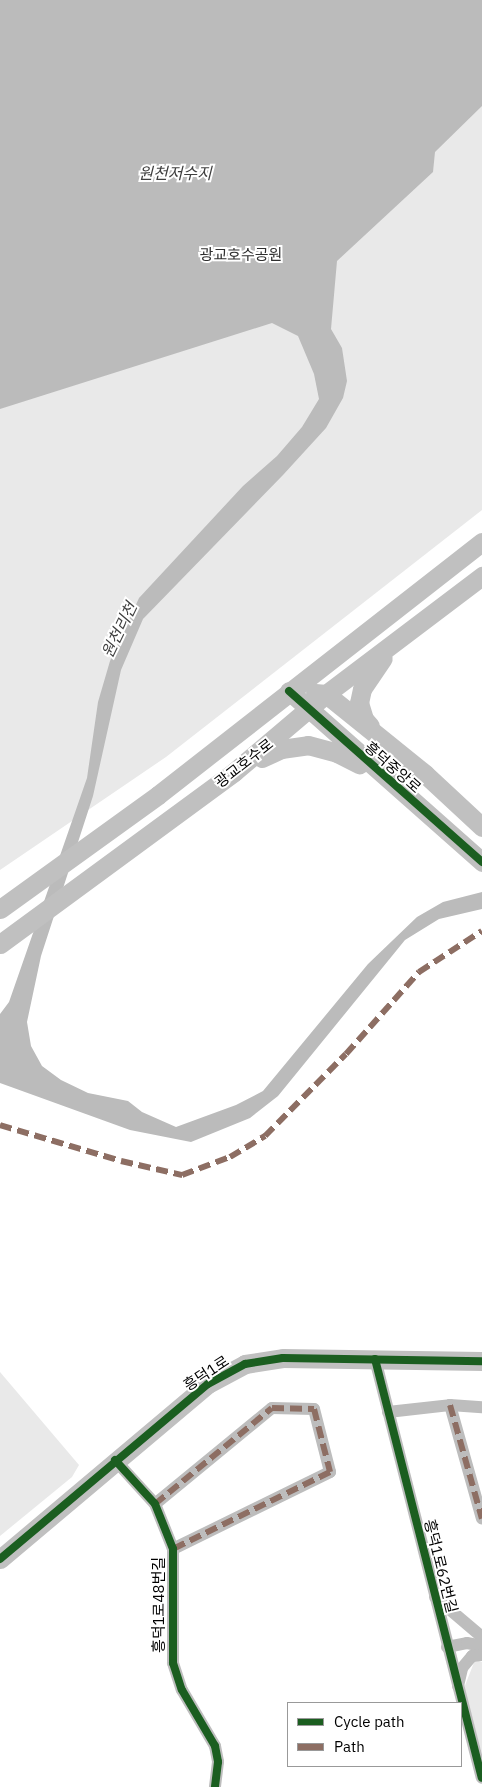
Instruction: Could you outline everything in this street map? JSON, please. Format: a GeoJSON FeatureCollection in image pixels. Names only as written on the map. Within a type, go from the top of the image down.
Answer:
{"type":"FeatureCollection","features":[{"type":"Feature","properties":{"kind":"main road","name":"광교호수로"},"geometry":{"type":"LineString","coordinates":[[1,909],[158,795],[482,542]]}},
{"type":"Feature","properties":{"kind":"main road","name":"광교호수로"},"geometry":{"type":"LineString","coordinates":[[0,944],[140,839],[234,772],[309,711],[326,694],[482,576]]}},
{"type":"Feature","properties":{"kind":"main road"},"geometry":{"type":"LineString","coordinates":[[383,740],[364,719],[359,703],[362,689],[393,643]]}},
{"type":"Feature","properties":{"kind":"main road"},"geometry":{"type":"LineString","coordinates":[[289,691],[326,694]]}},
{"type":"Feature","properties":{"kind":"main road","name":"흥덕중앙로"},"geometry":{"type":"LineString","coordinates":[[289,691],[309,711],[482,862]]}},
{"type":"Feature","properties":{"kind":"main road","name":"흥덕중앙로"},"geometry":{"type":"LineString","coordinates":[[326,694],[461,806],[482,827]]}},
{"type":"Feature","properties":{"kind":"main road"},"geometry":{"type":"LineString","coordinates":[[234,772],[281,749],[308,745],[336,753],[383,776]]}},
{"type":"Feature","properties":{"kind":"main road","name":"흥덕1로"},"geometry":{"type":"LineString","coordinates":[[0,1558],[208,1384],[245,1364],[283,1358],[482,1360]]}},
{"type":"Feature","properties":{"kind":"street"},"geometry":{"type":"LineString","coordinates":[[461,806],[482,817]]}},
{"type":"Feature","properties":{"kind":"street","name":"흥덕1로62번길"},"geometry":{"type":"LineString","coordinates":[[375,1359],[462,1702]]}},
{"type":"Feature","properties":{"kind":"street"},"geometry":{"type":"LineString","coordinates":[[388,1412],[450,1405],[482,1407]]}},
{"type":"Feature","properties":{"kind":"street"},"geometry":{"type":"LineString","coordinates":[[450,1405],[481,1515]]}},
{"type":"Feature","properties":{"kind":"street"},"geometry":{"type":"LineString","coordinates":[[155,1504],[272,1408],[314,1409],[330,1472],[173,1549]]}},
{"type":"Feature","properties":{"kind":"street","name":"흥덕1로48번길"},"geometry":{"type":"LineString","coordinates":[[115,1460],[155,1504],[173,1549],[173,1663],[182,1690],[215,1746],[218,1762],[215,1787]]}},
{"type":"Feature","properties":{"kind":"street"},"geometry":{"type":"LineString","coordinates":[[435,1598],[482,1637]]}},
{"type":"Feature","properties":{"kind":"street"},"geometry":{"type":"LineString","coordinates":[[447,1647],[467,1642],[482,1646]]}},
{"type":"Feature","properties":{"kind":"street"},"geometry":{"type":"LineString","coordinates":[[458,1688],[462,1668],[472,1656],[482,1655]]}},
{"type":"Feature","properties":{"kind":"street","name":"흥덕1로62번길"},"geometry":{"type":"LineString","coordinates":[[462,1703],[482,1778]]}},
{"type":"Feature","properties":{"kind":"green space","name":"광교호수공원"},"geometry":{"type":"Polygon","coordinates":[[[0,0],[482,0],[482,510],[166,757],[0,870],[0,0]]]}},
{"type":"Feature","properties":{"kind":"green space"},"geometry":{"type":"Polygon","coordinates":[[[0,1372],[79,1465],[72,1477],[0,1536],[0,1372]]]}},
{"type":"Feature","properties":{"kind":"green space"},"geometry":{"type":"Polygon","coordinates":[[[475,1660],[482,1662],[482,1754],[464,1688],[475,1660]]]}},
{"type":"Feature","properties":{"kind":"water","name":"원천저수지"},"geometry":{"type":"Polygon","coordinates":[[[0,0],[482,0],[482,106],[435,152],[433,172],[337,261],[331,329],[342,348],[347,381],[343,398],[326,428],[143,619],[121,670],[93,796],[41,956],[27,1022],[31,1046],[42,1066],[61,1080],[88,1093],[128,1101],[142,1112],[176,1127],[236,1105],[263,1091],[368,964],[417,917],[443,902],[482,892],[482,909],[439,919],[405,940],[278,1096],[250,1118],[191,1142],[130,1130],[0,1083],[0,1014],[9,1002],[87,778],[98,702],[110,661],[139,598],[243,486],[277,456],[302,427],[319,399],[314,374],[298,336],[272,323],[0,409],[0,0]]]}},
{"type":"Feature","properties":{"kind":"marked path"},"geometry":{"type":"LineString","coordinates":[[0,1125],[121,1161],[182,1175],[230,1157],[265,1136],[346,1054],[419,972],[482,931]]}},
{"type":"Feature","properties":{"kind":"marked path"},"geometry":{"type":"LineString","coordinates":[[450,1405],[482,1519]]}},
{"type":"Feature","properties":{"kind":"marked path"},"geometry":{"type":"LineString","coordinates":[[155,1504],[272,1408],[314,1409],[330,1472],[173,1549]]}},
{"type":"Feature","properties":{"kind":"cycle path"},"geometry":{"type":"LineString","coordinates":[[289,691],[482,862]]}},
{"type":"Feature","properties":{"kind":"cycle path"},"geometry":{"type":"LineString","coordinates":[[0,1559],[208,1384],[245,1364],[283,1358],[482,1361]]}},
{"type":"Feature","properties":{"kind":"cycle path"},"geometry":{"type":"LineString","coordinates":[[375,1359],[482,1778]]}},
{"type":"Feature","properties":{"kind":"cycle path"},"geometry":{"type":"LineString","coordinates":[[115,1460],[155,1504],[173,1549],[173,1663],[182,1690],[215,1746],[218,1762],[215,1787]]}},
{"type":"Feature","properties":{"kind":"water label","name":"원천리천"},"geometry":{"type":"Point","coordinates":[119,630]}}]}
